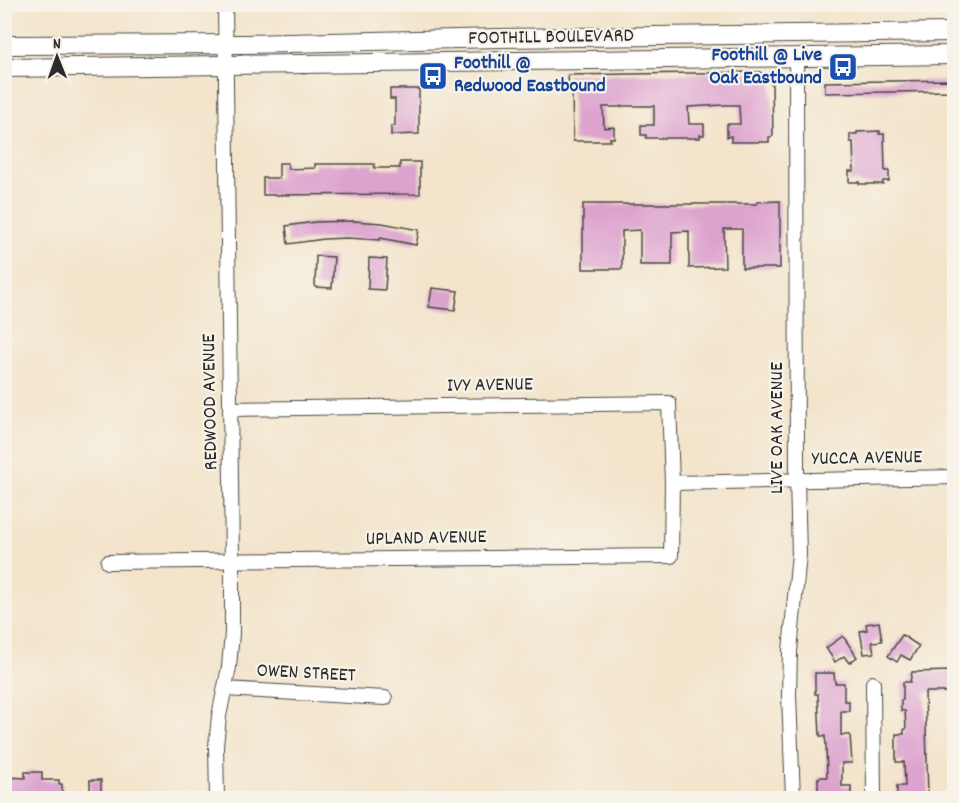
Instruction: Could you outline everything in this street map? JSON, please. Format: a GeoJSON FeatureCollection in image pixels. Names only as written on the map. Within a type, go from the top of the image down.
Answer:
{"type":"FeatureCollection","features":[{"type":"Feature","properties":{"kind":"main road","name":"FOOTHILL BOULEVARD"},"geometry":{"type":"LineString","coordinates":[[4,45],[225,44],[954,32]]}},
{"type":"Feature","properties":{"kind":"main road","name":"FOOTHILL BOULEVARD"},"geometry":{"type":"LineString","coordinates":[[4,68],[954,55]]}},
{"type":"Feature","properties":{"kind":"street","name":"REDWOOD AVENUE"},"geometry":{"type":"LineString","coordinates":[[217,798],[216,746],[232,633],[225,4]]}},
{"type":"Feature","properties":{"kind":"street","name":"LIVE OAK AVENUE"},"geometry":{"type":"LineString","coordinates":[[793,798],[789,695],[790,651],[799,554],[796,57]]}},
{"type":"Feature","properties":{"kind":"street","name":"IVY AVENUE"},"geometry":{"type":"LineString","coordinates":[[230,409],[669,403],[672,483]]}},
{"type":"Feature","properties":{"kind":"street","name":"YUCCA AVENUE"},"geometry":{"type":"LineString","coordinates":[[672,483],[954,477]]}},
{"type":"Feature","properties":{"kind":"street","name":"UPLAND AVENUE"},"geometry":{"type":"LineString","coordinates":[[108,562],[671,556],[672,483]]}},
{"type":"Feature","properties":{"kind":"street"},"geometry":{"type":"LineString","coordinates":[[873,683],[874,798]]}},
{"type":"Feature","properties":{"kind":"street","name":"OWEN STREET"},"geometry":{"type":"LineString","coordinates":[[225,689],[385,698]]}},
{"type":"Feature","properties":{"kind":"building"},"geometry":{"type":"Polygon","coordinates":[[[760,72],[772,84],[773,136],[769,137],[769,142],[731,142],[731,136],[727,137],[727,124],[740,124],[739,105],[688,107],[689,124],[704,124],[704,135],[700,135],[700,138],[646,138],[646,135],[641,135],[641,125],[654,125],[654,106],[603,107],[604,128],[614,127],[614,138],[610,138],[611,141],[573,141],[572,91],[569,91],[568,75],[760,72]]]}},
{"type":"Feature","properties":{"kind":"building"},"geometry":{"type":"Polygon","coordinates":[[[954,80],[954,91],[825,93],[825,82],[954,80]]]}},
{"type":"Feature","properties":{"kind":"building"},"geometry":{"type":"Polygon","coordinates":[[[390,89],[419,89],[419,134],[391,135],[391,126],[395,126],[395,99],[390,99],[390,89]]]}},
{"type":"Feature","properties":{"kind":"building"},"geometry":{"type":"Polygon","coordinates":[[[880,131],[879,134],[884,134],[885,171],[889,171],[889,181],[883,181],[883,184],[849,182],[849,171],[854,171],[853,142],[850,142],[850,134],[880,131]]]}},
{"type":"Feature","properties":{"kind":"building"},"geometry":{"type":"Polygon","coordinates":[[[400,162],[420,162],[420,194],[263,195],[263,178],[279,178],[279,163],[288,163],[289,169],[315,168],[315,164],[374,164],[374,168],[400,168],[400,162]]]}},
{"type":"Feature","properties":{"kind":"building"},"geometry":{"type":"Polygon","coordinates":[[[780,201],[780,268],[742,268],[742,229],[724,229],[725,267],[689,268],[689,231],[672,232],[672,265],[640,265],[640,230],[622,231],[622,269],[583,269],[583,204],[757,204],[757,202],[780,201]]]}},
{"type":"Feature","properties":{"kind":"building"},"geometry":{"type":"Polygon","coordinates":[[[315,222],[382,223],[419,230],[416,245],[380,238],[380,240],[324,239],[288,244],[286,226],[315,222]]]}},
{"type":"Feature","properties":{"kind":"building"},"geometry":{"type":"Polygon","coordinates":[[[316,256],[334,257],[332,288],[315,287],[316,256]]]}},
{"type":"Feature","properties":{"kind":"building"},"geometry":{"type":"Polygon","coordinates":[[[369,258],[387,259],[385,290],[368,289],[369,258]]]}},
{"type":"Feature","properties":{"kind":"building"},"geometry":{"type":"Polygon","coordinates":[[[432,288],[458,291],[455,310],[429,307],[432,288]]]}},
{"type":"Feature","properties":{"kind":"building"},"geometry":{"type":"Polygon","coordinates":[[[879,622],[882,641],[872,642],[874,653],[864,654],[860,631],[867,630],[866,624],[879,622]]]}},
{"type":"Feature","properties":{"kind":"building"},"geometry":{"type":"Polygon","coordinates":[[[902,635],[919,646],[910,660],[901,655],[897,662],[888,656],[902,635]]]}},
{"type":"Feature","properties":{"kind":"building"},"geometry":{"type":"Polygon","coordinates":[[[843,636],[857,657],[849,663],[844,656],[835,662],[826,648],[843,636]]]}},
{"type":"Feature","properties":{"kind":"building"},"geometry":{"type":"Polygon","coordinates":[[[954,671],[954,692],[925,692],[928,795],[897,797],[897,786],[905,786],[904,762],[896,762],[896,734],[904,734],[904,729],[906,729],[905,711],[901,711],[903,682],[910,682],[912,672],[954,671]]]}},
{"type":"Feature","properties":{"kind":"building"},"geometry":{"type":"Polygon","coordinates":[[[815,673],[834,673],[835,683],[844,683],[844,701],[849,701],[849,711],[841,711],[841,735],[850,735],[852,763],[842,763],[842,786],[851,786],[851,797],[818,797],[818,778],[827,777],[825,736],[820,736],[815,673]]]}},
{"type":"Feature","properties":{"kind":"building"},"geometry":{"type":"Polygon","coordinates":[[[25,772],[42,772],[42,780],[59,780],[59,784],[62,784],[62,797],[9,798],[9,794],[6,794],[6,777],[25,778],[25,772]]]}},
{"type":"Feature","properties":{"kind":"building"},"geometry":{"type":"Polygon","coordinates":[[[90,780],[101,780],[101,798],[90,798],[90,780]]]}},
{"type":"Feature","properties":{"kind":"place","name":"Foothill @ Live Oak Eastbound"},"geometry":{"type":"Point","coordinates":[843,67]}},
{"type":"Feature","properties":{"kind":"place","name":"Foothill @ Redwood Eastbound"},"geometry":{"type":"Point","coordinates":[433,76]}}]}
